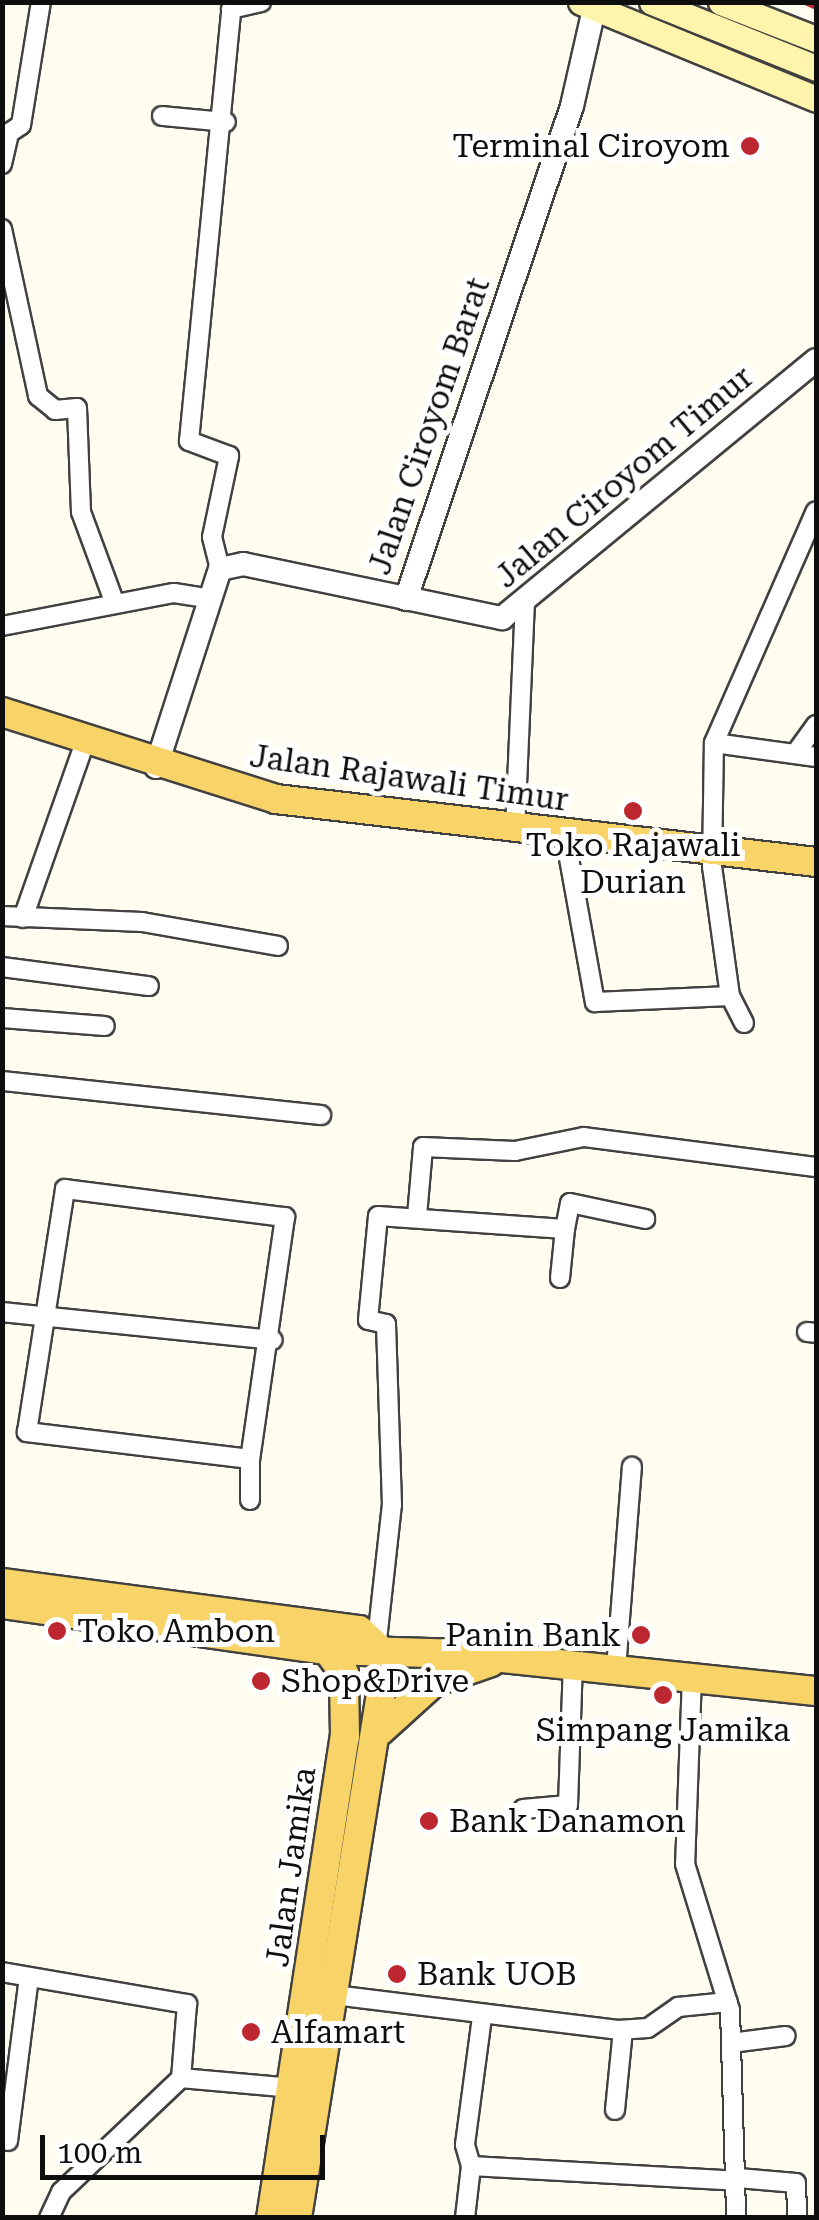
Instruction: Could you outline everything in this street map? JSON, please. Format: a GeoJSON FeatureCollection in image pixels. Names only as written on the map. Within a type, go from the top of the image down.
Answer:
{"type":"FeatureCollection","features":[{"type":"Feature","properties":{"kind":"main road"},"geometry":{"type":"LineString","coordinates":[[652,2],[816,68]]}},
{"type":"Feature","properties":{"kind":"main road"},"geometry":{"type":"LineString","coordinates":[[721,2],[816,39]]}},
{"type":"Feature","properties":{"kind":"main road"},"geometry":{"type":"LineString","coordinates":[[588,6],[816,99]]}},
{"type":"Feature","properties":{"kind":"main road","name":"Jalan Rajawali Timur"},"geometry":{"type":"LineString","coordinates":[[2,712],[156,767],[276,799],[566,836],[816,862]]}},
{"type":"Feature","properties":{"kind":"main road"},"geometry":{"type":"LineString","coordinates":[[2,1583],[382,1648],[816,1691]]}},
{"type":"Feature","properties":{"kind":"main road"},"geometry":{"type":"LineString","coordinates":[[2,1604],[327,1650],[382,1648]]}},
{"type":"Feature","properties":{"kind":"main road","name":"Jalan Jamika"},"geometry":{"type":"LineString","coordinates":[[297,2218],[380,1731],[382,1648]]}},
{"type":"Feature","properties":{"kind":"main road","name":"Jalan Jamika"},"geometry":{"type":"LineString","coordinates":[[271,2218],[345,1737],[344,1673],[327,1650]]}},
{"type":"Feature","properties":{"kind":"main road"},"geometry":{"type":"LineString","coordinates":[[380,1731],[434,1682],[506,1658]]}},
{"type":"Feature","properties":{"kind":"street"},"geometry":{"type":"LineString","coordinates":[[2,164],[10,133],[20,130],[42,2]]}},
{"type":"Feature","properties":{"kind":"street"},"geometry":{"type":"LineString","coordinates":[[156,767],[207,598],[220,569],[212,537],[229,456],[189,441],[226,122],[231,9],[261,2]]}},
{"type":"Feature","properties":{"kind":"street","name":"Jalan Ciroyom Barat"},"geometry":{"type":"LineString","coordinates":[[220,569],[243,564],[406,599],[572,106],[588,6]]}},
{"type":"Feature","properties":{"kind":"street"},"geometry":{"type":"LineString","coordinates":[[162,116],[226,122]]}},
{"type":"Feature","properties":{"kind":"street"},"geometry":{"type":"LineString","coordinates":[[2,229],[38,396],[55,410],[76,408],[81,512],[115,604]]}},
{"type":"Feature","properties":{"kind":"street","name":"Jalan Ciroyom Timur"},"geometry":{"type":"LineString","coordinates":[[406,599],[492,620],[524,603],[816,360]]}},
{"type":"Feature","properties":{"kind":"street"},"geometry":{"type":"LineString","coordinates":[[744,1023],[730,996],[711,852],[714,744],[816,512]]}},
{"type":"Feature","properties":{"kind":"street"},"geometry":{"type":"LineString","coordinates":[[2,626],[115,604],[207,598]]}},
{"type":"Feature","properties":{"kind":"street"},"geometry":{"type":"LineString","coordinates":[[515,830],[524,603]]}},
{"type":"Feature","properties":{"kind":"street"},"geometry":{"type":"LineString","coordinates":[[795,754],[816,725]]}},
{"type":"Feature","properties":{"kind":"street"},"geometry":{"type":"LineString","coordinates":[[23,918],[86,742]]}},
{"type":"Feature","properties":{"kind":"street"},"geometry":{"type":"LineString","coordinates":[[714,744],[816,757]]}},
{"type":"Feature","properties":{"kind":"street"},"geometry":{"type":"LineString","coordinates":[[566,836],[595,1002],[730,996]]}},
{"type":"Feature","properties":{"kind":"street"},"geometry":{"type":"LineString","coordinates":[[2,916],[142,922],[278,946]]}},
{"type":"Feature","properties":{"kind":"street"},"geometry":{"type":"LineString","coordinates":[[2,967],[148,986]]}},
{"type":"Feature","properties":{"kind":"street"},"geometry":{"type":"LineString","coordinates":[[2,1018],[104,1026]]}},
{"type":"Feature","properties":{"kind":"street"},"geometry":{"type":"LineString","coordinates":[[2,1081],[322,1115]]}},
{"type":"Feature","properties":{"kind":"street"},"geometry":{"type":"LineString","coordinates":[[417,1216],[422,1147],[515,1150],[584,1138],[816,1168]]}},
{"type":"Feature","properties":{"kind":"street"},"geometry":{"type":"LineString","coordinates":[[250,1459],[27,1432],[40,1318],[65,1189],[285,1218],[273,1340],[250,1459],[250,1500]]}},
{"type":"Feature","properties":{"kind":"street"},"geometry":{"type":"LineString","coordinates":[[560,1278],[570,1203],[644,1219]]}},
{"type":"Feature","properties":{"kind":"street"},"geometry":{"type":"LineString","coordinates":[[382,1648],[392,1505],[386,1324],[368,1320],[370,1240],[382,1213],[565,1230]]}},
{"type":"Feature","properties":{"kind":"street"},"geometry":{"type":"LineString","coordinates":[[2,1312],[273,1340]]}},
{"type":"Feature","properties":{"kind":"street"},"geometry":{"type":"LineString","coordinates":[[616,1669],[632,1467]]}},
{"type":"Feature","properties":{"kind":"street"},"geometry":{"type":"LineString","coordinates":[[523,1809],[568,1805],[573,1665]]}},
{"type":"Feature","properties":{"kind":"street"},"geometry":{"type":"LineString","coordinates":[[692,1676],[685,1864],[728,2002],[736,2218]]}},
{"type":"Feature","properties":{"kind":"street"},"geometry":{"type":"LineString","coordinates":[[2,1972],[187,2004],[181,2078],[61,2192],[49,2218]]}},
{"type":"Feature","properties":{"kind":"street"},"geometry":{"type":"LineString","coordinates":[[8,2142],[28,1977]]}},
{"type":"Feature","properties":{"kind":"street"},"geometry":{"type":"LineString","coordinates":[[334,1995],[482,2017],[623,2030],[648,2028],[678,2007],[728,2002]]}},
{"type":"Feature","properties":{"kind":"street"},"geometry":{"type":"LineString","coordinates":[[465,2218],[471,2166],[464,2154],[482,2017]]}},
{"type":"Feature","properties":{"kind":"street"},"geometry":{"type":"LineString","coordinates":[[615,2110],[623,2030]]}},
{"type":"Feature","properties":{"kind":"street"},"geometry":{"type":"LineString","coordinates":[[731,2043],[786,2036]]}},
{"type":"Feature","properties":{"kind":"street"},"geometry":{"type":"LineString","coordinates":[[181,2078],[293,2088]]}},
{"type":"Feature","properties":{"kind":"street"},"geometry":{"type":"LineString","coordinates":[[471,2166],[796,2183],[797,2218]]}},
{"type":"Feature","properties":{"kind":"waterway"},"geometry":{"type":"LineString","coordinates":[[456,2218],[464,2163]]}},
{"type":"Feature","properties":{"kind":"railway"},"geometry":{"type":"LineString","coordinates":[[805,2],[816,7]]}},
{"type":"Feature","properties":{"kind":"place","name":"Terminal Ciroyom"},"geometry":{"type":"Point","coordinates":[750,146]}},
{"type":"Feature","properties":{"kind":"place","name":"Toko Rajawali Durian"},"geometry":{"type":"Point","coordinates":[633,811]}},
{"type":"Feature","properties":{"kind":"place","name":"Toko Ambon"},"geometry":{"type":"Point","coordinates":[57,1631]}},
{"type":"Feature","properties":{"kind":"place","name":"Panin Bank"},"geometry":{"type":"Point","coordinates":[641,1635]}},
{"type":"Feature","properties":{"kind":"place","name":"Shop&Drive"},"geometry":{"type":"Point","coordinates":[261,1681]}},
{"type":"Feature","properties":{"kind":"place","name":"Simpang Jamika"},"geometry":{"type":"Point","coordinates":[663,1695]}},
{"type":"Feature","properties":{"kind":"place","name":"Bank Danamon"},"geometry":{"type":"Point","coordinates":[429,1821]}},
{"type":"Feature","properties":{"kind":"place","name":"Bank UOB"},"geometry":{"type":"Point","coordinates":[397,1974]}},
{"type":"Feature","properties":{"kind":"place","name":"Alfamart"},"geometry":{"type":"Point","coordinates":[251,2032]}}]}
